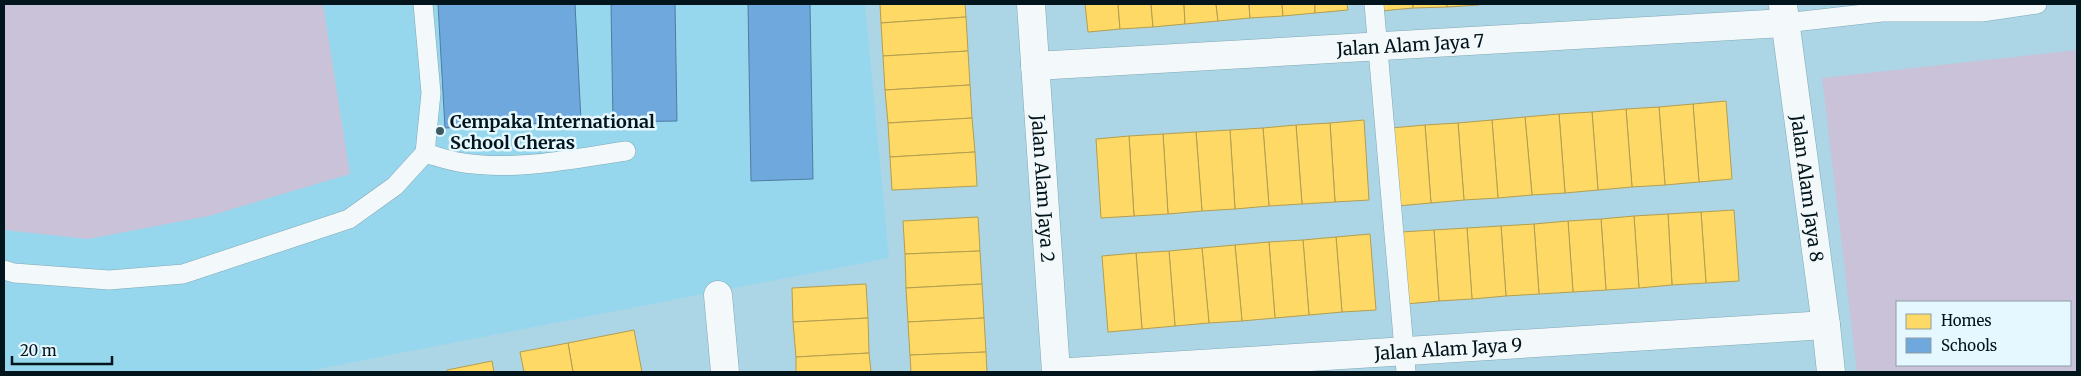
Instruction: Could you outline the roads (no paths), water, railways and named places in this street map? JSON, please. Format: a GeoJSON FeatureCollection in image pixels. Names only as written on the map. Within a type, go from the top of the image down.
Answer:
{"type":"FeatureCollection","features":[{"type":"Feature","properties":{"kind":"street","name":"Jalan Alam Jaya 2"},"geometry":{"type":"LineString","coordinates":[[1031,4],[1056,372]]}},
{"type":"Feature","properties":{"kind":"street","name":"Jalan Alam Jaya 7"},"geometry":{"type":"LineString","coordinates":[[1035,66],[1377,46],[1784,13]]}},
{"type":"Feature","properties":{"kind":"street","name":"Jalan Alam Jaya 8"},"geometry":{"type":"LineString","coordinates":[[1784,13],[1831,372]]}},
{"type":"Feature","properties":{"kind":"street"},"geometry":{"type":"LineString","coordinates":[[718,295],[724,372]]}},
{"type":"Feature","properties":{"kind":"street","name":"Jalan Alam Jaya 9"},"geometry":{"type":"LineString","coordinates":[[1070,372],[1406,362],[1826,325]]}},
{"type":"Feature","properties":{"kind":"lane"},"geometry":{"type":"LineString","coordinates":[[4,270],[14,273],[109,280],[183,274],[349,219],[395,186],[425,153],[430,93],[423,4]]}},
{"type":"Feature","properties":{"kind":"lane"},"geometry":{"type":"LineString","coordinates":[[1374,4],[1406,362]]}},
{"type":"Feature","properties":{"kind":"lane"},"geometry":{"type":"LineString","coordinates":[[1784,13],[1982,12],[2037,4]]}},
{"type":"Feature","properties":{"kind":"lane"},"geometry":{"type":"LineString","coordinates":[[425,153],[459,162],[493,165],[530,164],[626,151]]}},
{"type":"Feature","properties":{"kind":"place","name":"Cempaka International School Cheras"},"geometry":{"type":"Point","coordinates":[440,131]}}]}
